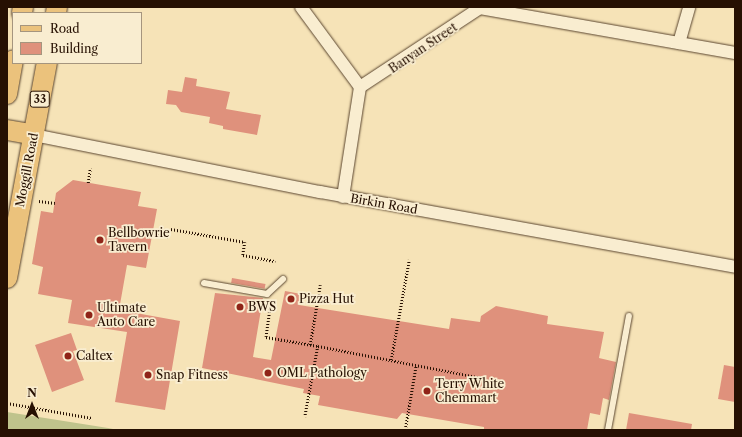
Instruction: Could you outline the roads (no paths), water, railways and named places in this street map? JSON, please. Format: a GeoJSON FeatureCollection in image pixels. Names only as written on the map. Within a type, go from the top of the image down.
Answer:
{"type":"FeatureCollection","features":[{"type":"Feature","properties":{"kind":"main road"},"geometry":{"type":"LineString","coordinates":[[7,94],[12,64]]}},
{"type":"Feature","properties":{"kind":"main road","name":"Moggill Road"},"geometry":{"type":"LineString","coordinates":[[7,278],[47,64]]}},
{"type":"Feature","properties":{"kind":"main road"},"geometry":{"type":"LineString","coordinates":[[7,130],[34,135]]}},
{"type":"Feature","properties":{"kind":"street"},"geometry":{"type":"LineString","coordinates":[[301,7],[360,87],[343,197]]}},
{"type":"Feature","properties":{"kind":"street"},"geometry":{"type":"LineString","coordinates":[[679,43],[689,7]]}},
{"type":"Feature","properties":{"kind":"street","name":"Banyan Street"},"geometry":{"type":"LineString","coordinates":[[360,87],[481,8],[735,53]]}},
{"type":"Feature","properties":{"kind":"street","name":"Birkin Road"},"geometry":{"type":"LineString","coordinates":[[34,135],[343,197],[735,267]]}},
{"type":"Feature","properties":{"kind":"lane"},"geometry":{"type":"LineString","coordinates":[[204,283],[267,294],[283,279]]}},
{"type":"Feature","properties":{"kind":"lane"},"geometry":{"type":"LineString","coordinates":[[608,430],[629,316]]}},
{"type":"Feature","properties":{"kind":"place","name":"Bellbowrie Tavern"},"geometry":{"type":"Point","coordinates":[100,240]}},
{"type":"Feature","properties":{"kind":"place","name":"Pizza Hut"},"geometry":{"type":"Point","coordinates":[291,299]}},
{"type":"Feature","properties":{"kind":"place","name":"BWS"},"geometry":{"type":"Point","coordinates":[240,307]}},
{"type":"Feature","properties":{"kind":"place","name":"Ultimate Auto Care"},"geometry":{"type":"Point","coordinates":[89,315]}},
{"type":"Feature","properties":{"kind":"place","name":"Caltex"},"geometry":{"type":"Point","coordinates":[68,356]}},
{"type":"Feature","properties":{"kind":"place","name":"OML Pathology"},"geometry":{"type":"Point","coordinates":[268,373]}},
{"type":"Feature","properties":{"kind":"place","name":"Snap Fitness"},"geometry":{"type":"Point","coordinates":[148,375]}},
{"type":"Feature","properties":{"kind":"place","name":"Terry White Chemmart"},"geometry":{"type":"Point","coordinates":[427,391]}}]}
